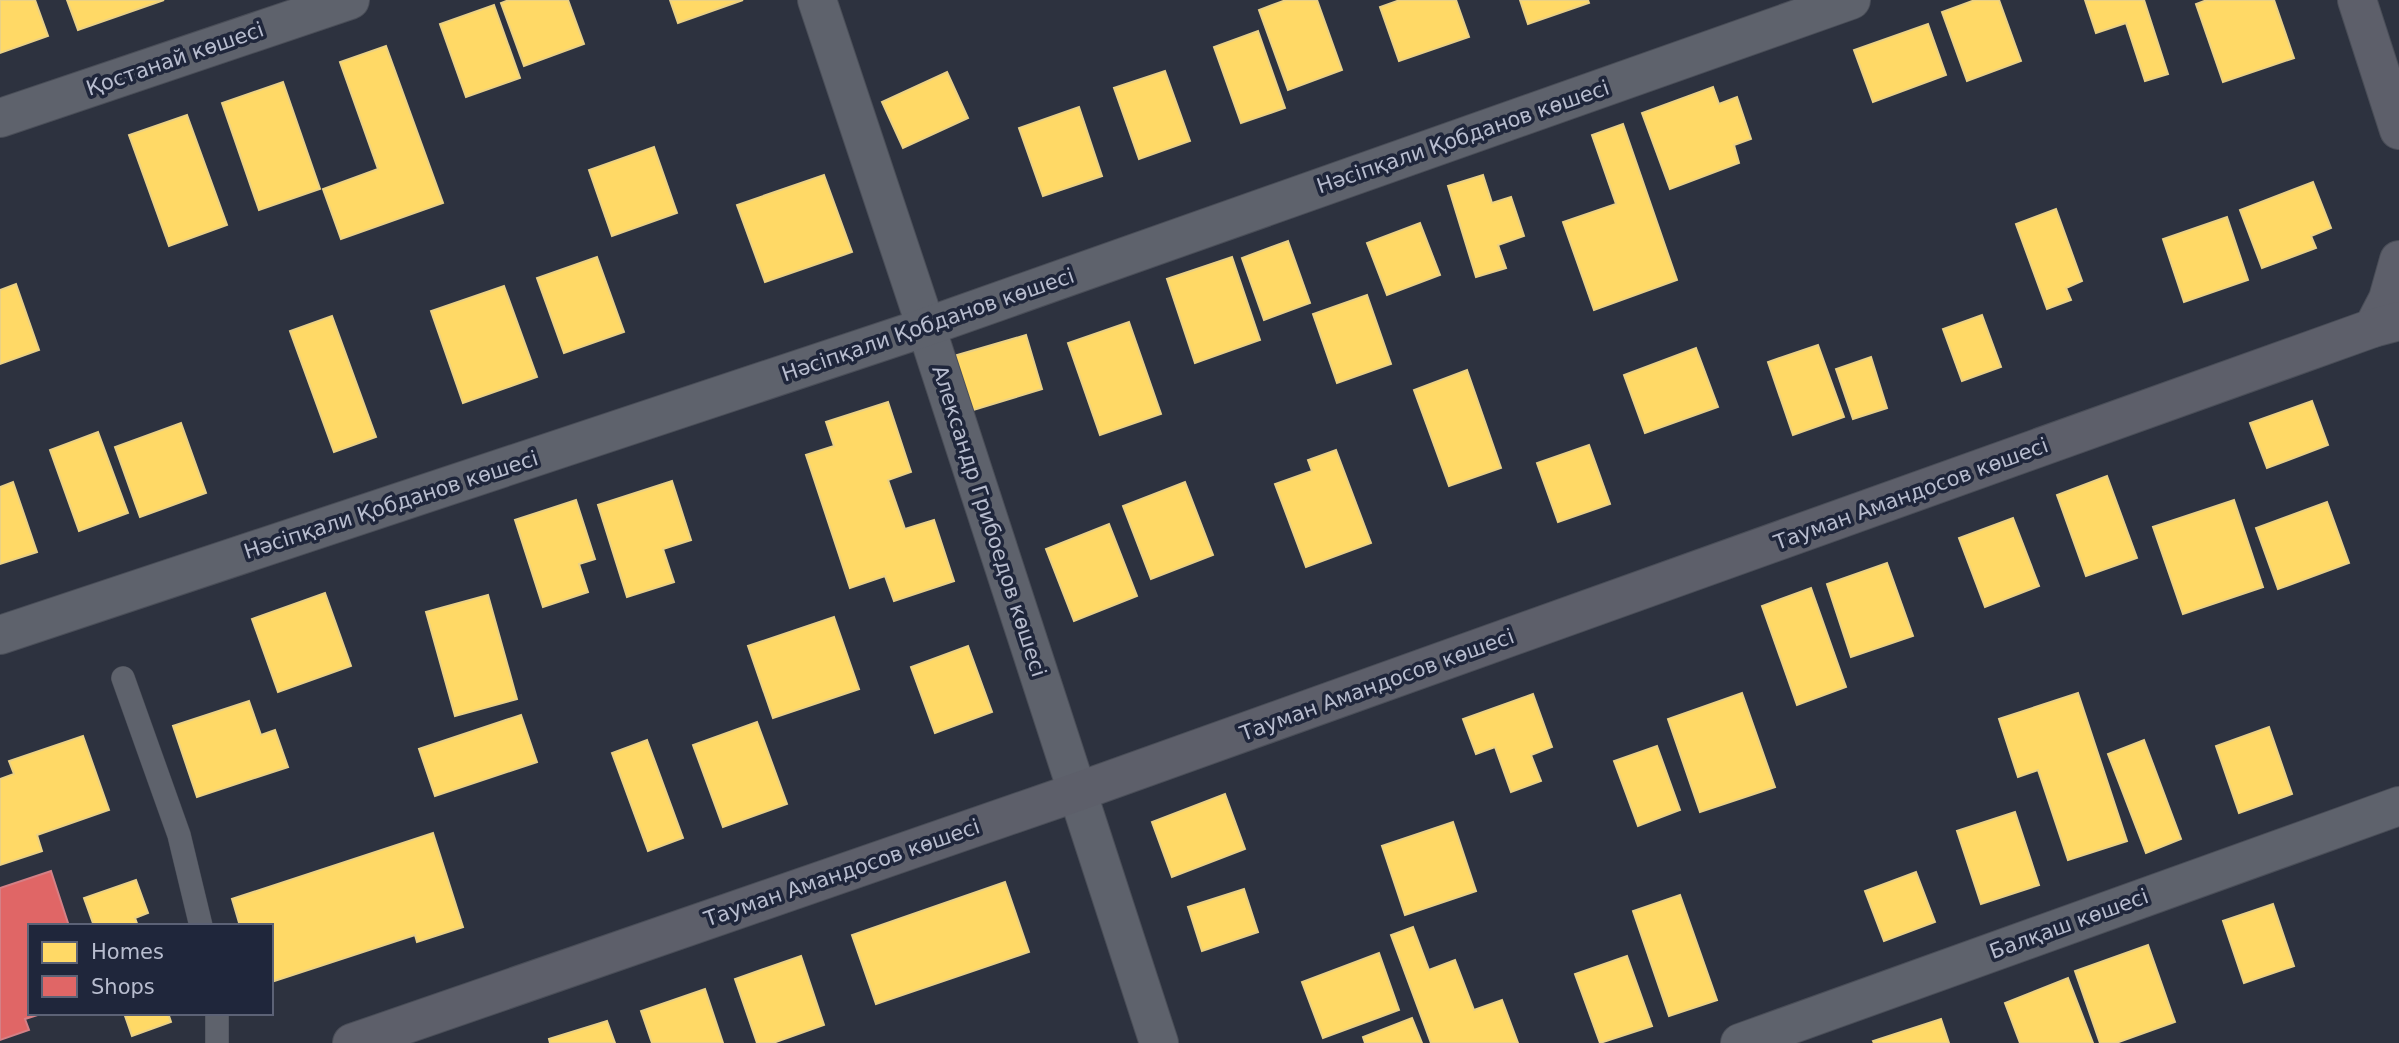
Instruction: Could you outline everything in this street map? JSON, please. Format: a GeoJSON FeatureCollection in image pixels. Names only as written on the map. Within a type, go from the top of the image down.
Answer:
{"type":"FeatureCollection","features":[{"type":"Feature","properties":{"kind":"main road"},"geometry":{"type":"LineString","coordinates":[[2357,0],[2399,130]]}},
{"type":"Feature","properties":{"kind":"main road"},"geometry":{"type":"LineString","coordinates":[[2390,330],[2388,299],[2399,260]]}},
{"type":"Feature","properties":{"kind":"main road","name":"Тауман Амандосов көшесі"},"geometry":{"type":"LineString","coordinates":[[352,1043],[1077,792],[2390,330]]}},
{"type":"Feature","properties":{"kind":"street","name":"Қостанай көшесі"},"geometry":{"type":"LineString","coordinates":[[0,118],[350,0]]}},
{"type":"Feature","properties":{"kind":"street","name":"Александр Грибоедов көшесі"},"geometry":{"type":"LineString","coordinates":[[817,0],[1159,1043]]}},
{"type":"Feature","properties":{"kind":"street","name":"Нәсіпқали Қобданов көшесі"},"geometry":{"type":"LineString","coordinates":[[0,635],[926,327],[1851,0]]}},
{"type":"Feature","properties":{"kind":"street","name":"Балқаш көшесі"},"geometry":{"type":"LineString","coordinates":[[1740,1043],[2399,806]]}},
{"type":"Feature","properties":{"kind":"lane"},"geometry":{"type":"LineString","coordinates":[[123,678],[179,835],[201,924]]}},
{"type":"Feature","properties":{"kind":"lane"},"geometry":{"type":"LineString","coordinates":[[217,1015],[217,1043]]}},
{"type":"Feature","properties":{"kind":"building: Homes"},"geometry":{"type":"Polygon","coordinates":[[[0,0],[35,0],[48,36],[0,53],[0,0]]]}},
{"type":"Feature","properties":{"kind":"building: Homes"},"geometry":{"type":"Polygon","coordinates":[[[67,0],[164,0],[78,30],[67,0]]]}},
{"type":"Feature","properties":{"kind":"building: Homes"},"geometry":{"type":"Polygon","coordinates":[[[509,0],[568,0],[584,44],[524,66],[501,3],[509,0]]]}},
{"type":"Feature","properties":{"kind":"building: Homes"},"geometry":{"type":"Polygon","coordinates":[[[670,0],[743,0],[678,23],[670,0]]]}},
{"type":"Feature","properties":{"kind":"building: Homes"},"geometry":{"type":"Polygon","coordinates":[[[1286,0],[1317,0],[1342,70],[1288,90],[1259,10],[1286,0]]]}},
{"type":"Feature","properties":{"kind":"building: Homes"},"geometry":{"type":"Polygon","coordinates":[[[1400,0],[1456,0],[1469,37],[1399,61],[1380,7],[1400,0]]]}},
{"type":"Feature","properties":{"kind":"building: Homes"},"geometry":{"type":"Polygon","coordinates":[[[1520,0],[1588,0],[1589,3],[1528,24],[1520,0]]]}},
{"type":"Feature","properties":{"kind":"building: Homes"},"geometry":{"type":"Polygon","coordinates":[[[1975,0],[1999,0],[2021,61],[1967,81],[1942,12],[1975,0]]]}},
{"type":"Feature","properties":{"kind":"building: Homes"},"geometry":{"type":"Polygon","coordinates":[[[2085,0],[2144,0],[2168,74],[2145,81],[2126,23],[2096,33],[2085,0]]]}},
{"type":"Feature","properties":{"kind":"building: Homes"},"geometry":{"type":"Polygon","coordinates":[[[2207,0],[2274,0],[2294,58],[2223,82],[2196,4],[2207,0]]]}},
{"type":"Feature","properties":{"kind":"building: Homes"},"geometry":{"type":"Polygon","coordinates":[[[494,5],[520,78],[466,97],[440,24],[494,5]]]}},
{"type":"Feature","properties":{"kind":"building: Homes"},"geometry":{"type":"Polygon","coordinates":[[[1928,24],[1946,75],[1873,102],[1854,50],[1928,24]]]}},
{"type":"Feature","properties":{"kind":"building: Homes"},"geometry":{"type":"Polygon","coordinates":[[[1258,31],[1285,108],[1241,123],[1214,47],[1258,31]]]}},
{"type":"Feature","properties":{"kind":"building: Homes"},"geometry":{"type":"Polygon","coordinates":[[[386,46],[443,203],[341,239],[323,189],[378,169],[340,62],[386,46]]]}},
{"type":"Feature","properties":{"kind":"building: Homes"},"geometry":{"type":"Polygon","coordinates":[[[1165,71],[1190,141],[1139,159],[1114,88],[1165,71]]]}},
{"type":"Feature","properties":{"kind":"building: Homes"},"geometry":{"type":"Polygon","coordinates":[[[947,72],[968,118],[903,148],[882,102],[947,72]]]}},
{"type":"Feature","properties":{"kind":"building: Homes"},"geometry":{"type":"Polygon","coordinates":[[[283,82],[320,189],[259,210],[222,103],[283,82]]]}},
{"type":"Feature","properties":{"kind":"building: Homes"},"geometry":{"type":"Polygon","coordinates":[[[1713,87],[1719,104],[1737,97],[1751,139],[1734,145],[1739,163],[1670,189],[1642,113],[1713,87]]]}},
{"type":"Feature","properties":{"kind":"building: Homes"},"geometry":{"type":"Polygon","coordinates":[[[1079,107],[1102,176],[1043,196],[1019,128],[1079,107]]]}},
{"type":"Feature","properties":{"kind":"building: Homes"},"geometry":{"type":"Polygon","coordinates":[[[187,115],[227,225],[169,246],[129,135],[187,115]]]}},
{"type":"Feature","properties":{"kind":"building: Homes"},"geometry":{"type":"Polygon","coordinates":[[[1623,124],[1677,280],[1594,310],[1563,222],[1616,204],[1592,135],[1623,124]]]}},
{"type":"Feature","properties":{"kind":"building: Homes"},"geometry":{"type":"Polygon","coordinates":[[[654,147],[677,213],[612,236],[589,170],[654,147]]]}},
{"type":"Feature","properties":{"kind":"building: Homes"},"geometry":{"type":"Polygon","coordinates":[[[824,175],[852,252],[765,282],[737,205],[824,175]]]}},
{"type":"Feature","properties":{"kind":"building: Homes"},"geometry":{"type":"Polygon","coordinates":[[[1483,175],[1492,203],[1511,197],[1524,236],[1498,245],[1506,268],[1476,277],[1448,186],[1483,175]]]}},
{"type":"Feature","properties":{"kind":"building: Homes"},"geometry":{"type":"Polygon","coordinates":[[[2313,182],[2331,228],[2311,236],[2316,248],[2262,268],[2240,210],[2313,182]]]}},
{"type":"Feature","properties":{"kind":"building: Homes"},"geometry":{"type":"Polygon","coordinates":[[[2056,209],[2082,281],[2066,288],[2071,300],[2047,309],[2016,224],[2056,209]]]}},
{"type":"Feature","properties":{"kind":"building: Homes"},"geometry":{"type":"Polygon","coordinates":[[[2227,217],[2248,280],[2184,302],[2163,239],[2227,217]]]}},
{"type":"Feature","properties":{"kind":"building: Homes"},"geometry":{"type":"Polygon","coordinates":[[[1420,223],[1440,275],[1387,295],[1367,243],[1420,223]]]}},
{"type":"Feature","properties":{"kind":"building: Homes"},"geometry":{"type":"Polygon","coordinates":[[[1288,241],[1310,303],[1264,320],[1242,258],[1288,241]]]}},
{"type":"Feature","properties":{"kind":"building: Homes"},"geometry":{"type":"Polygon","coordinates":[[[597,257],[624,332],[564,353],[537,278],[597,257]]]}},
{"type":"Feature","properties":{"kind":"building: Homes"},"geometry":{"type":"Polygon","coordinates":[[[1232,257],[1260,340],[1195,363],[1167,279],[1232,257]]]}},
{"type":"Feature","properties":{"kind":"building: Homes"},"geometry":{"type":"Polygon","coordinates":[[[16,284],[39,350],[0,364],[0,290],[16,284]]]}},
{"type":"Feature","properties":{"kind":"building: Homes"},"geometry":{"type":"Polygon","coordinates":[[[504,286],[537,377],[463,403],[431,311],[504,286]]]}},
{"type":"Feature","properties":{"kind":"building: Homes"},"geometry":{"type":"Polygon","coordinates":[[[1367,295],[1391,364],[1337,383],[1313,314],[1367,295]]]}},
{"type":"Feature","properties":{"kind":"building: Homes"},"geometry":{"type":"Polygon","coordinates":[[[1982,315],[2001,367],[1962,381],[1943,329],[1982,315]]]}},
{"type":"Feature","properties":{"kind":"building: Homes"},"geometry":{"type":"Polygon","coordinates":[[[332,316],[376,437],[334,452],[290,331],[332,316]]]}},
{"type":"Feature","properties":{"kind":"building: Homes"},"geometry":{"type":"Polygon","coordinates":[[[1129,322],[1161,414],[1100,435],[1068,343],[1129,322]]]}},
{"type":"Feature","properties":{"kind":"building: Homes"},"geometry":{"type":"Polygon","coordinates":[[[1026,335],[1042,389],[970,411],[954,356],[1026,335]]]}},
{"type":"Feature","properties":{"kind":"building: Homes"},"geometry":{"type":"Polygon","coordinates":[[[1818,345],[1844,417],[1793,435],[1768,362],[1818,345]]]}},
{"type":"Feature","properties":{"kind":"building: Homes"},"geometry":{"type":"Polygon","coordinates":[[[1696,348],[1718,407],[1645,433],[1624,375],[1696,348]]]}},
{"type":"Feature","properties":{"kind":"building: Homes"},"geometry":{"type":"Polygon","coordinates":[[[1871,357],[1887,408],[1853,419],[1836,369],[1871,357]]]}},
{"type":"Feature","properties":{"kind":"building: Homes"},"geometry":{"type":"Polygon","coordinates":[[[1467,370],[1501,468],[1449,486],[1414,390],[1467,370]]]}},
{"type":"Feature","properties":{"kind":"building: Homes"},"geometry":{"type":"Polygon","coordinates":[[[2312,401],[2328,445],[2267,468],[2250,423],[2312,401]]]}},
{"type":"Feature","properties":{"kind":"building: Homes"},"geometry":{"type":"Polygon","coordinates":[[[888,402],[911,472],[888,480],[905,529],[934,520],[954,581],[894,601],[885,576],[850,588],[806,455],[834,446],[826,422],[888,402]]]}},
{"type":"Feature","properties":{"kind":"building: Homes"},"geometry":{"type":"Polygon","coordinates":[[[181,423],[206,493],[140,517],[115,447],[181,423]]]}},
{"type":"Feature","properties":{"kind":"building: Homes"},"geometry":{"type":"Polygon","coordinates":[[[98,432],[128,513],[79,531],[50,450],[98,432]]]}},
{"type":"Feature","properties":{"kind":"building: Homes"},"geometry":{"type":"Polygon","coordinates":[[[1589,445],[1610,504],[1558,522],[1537,463],[1589,445]]]}},
{"type":"Feature","properties":{"kind":"building: Homes"},"geometry":{"type":"Polygon","coordinates":[[[1336,450],[1371,543],[1306,567],[1275,484],[1312,471],[1308,460],[1336,450]]]}},
{"type":"Feature","properties":{"kind":"building: Homes"},"geometry":{"type":"Polygon","coordinates":[[[2107,476],[2137,558],[2086,576],[2057,495],[2107,476]]]}},
{"type":"Feature","properties":{"kind":"building: Homes"},"geometry":{"type":"Polygon","coordinates":[[[672,481],[691,540],[663,549],[674,582],[627,597],[598,505],[672,481]]]}},
{"type":"Feature","properties":{"kind":"building: Homes"},"geometry":{"type":"Polygon","coordinates":[[[13,482],[37,552],[0,564],[0,487],[13,482]]]}},
{"type":"Feature","properties":{"kind":"building: Homes"},"geometry":{"type":"Polygon","coordinates":[[[1185,482],[1213,555],[1151,579],[1123,506],[1185,482]]]}},
{"type":"Feature","properties":{"kind":"building: Homes"},"geometry":{"type":"Polygon","coordinates":[[[576,500],[595,559],[579,564],[588,592],[543,607],[515,520],[576,500]]]}},
{"type":"Feature","properties":{"kind":"building: Homes"},"geometry":{"type":"Polygon","coordinates":[[[2234,500],[2263,587],[2183,614],[2153,527],[2234,500]]]}},
{"type":"Feature","properties":{"kind":"building: Homes"},"geometry":{"type":"Polygon","coordinates":[[[2327,502],[2349,563],[2278,589],[2256,528],[2327,502]]]}},
{"type":"Feature","properties":{"kind":"building: Homes"},"geometry":{"type":"Polygon","coordinates":[[[2013,518],[2039,586],[1985,607],[1959,538],[2013,518]]]}},
{"type":"Feature","properties":{"kind":"building: Homes"},"geometry":{"type":"Polygon","coordinates":[[[1109,524],[1137,596],[1074,621],[1046,549],[1109,524]]]}},
{"type":"Feature","properties":{"kind":"building: Homes"},"geometry":{"type":"Polygon","coordinates":[[[1887,563],[1913,636],[1851,657],[1827,584],[1887,563]]]}},
{"type":"Feature","properties":{"kind":"building: Homes"},"geometry":{"type":"Polygon","coordinates":[[[1811,588],[1846,687],[1797,705],[1762,606],[1811,588]]]}},
{"type":"Feature","properties":{"kind":"building: Homes"},"geometry":{"type":"Polygon","coordinates":[[[325,593],[351,666],[278,692],[252,619],[325,593]]]}},
{"type":"Feature","properties":{"kind":"building: Homes"},"geometry":{"type":"Polygon","coordinates":[[[488,595],[517,699],[455,716],[426,612],[488,595]]]}},
{"type":"Feature","properties":{"kind":"building: Homes"},"geometry":{"type":"Polygon","coordinates":[[[834,617],[859,689],[773,718],[748,646],[834,617]]]}},
{"type":"Feature","properties":{"kind":"building: Homes"},"geometry":{"type":"Polygon","coordinates":[[[968,646],[992,712],[935,733],[911,667],[968,646]]]}},
{"type":"Feature","properties":{"kind":"building: Homes"},"geometry":{"type":"Polygon","coordinates":[[[1742,693],[1775,787],[1700,812],[1668,719],[1742,693]]]}},
{"type":"Feature","properties":{"kind":"building: Homes"},"geometry":{"type":"Polygon","coordinates":[[[2078,693],[2127,841],[2068,860],[2038,770],[2018,777],[1999,719],[2078,693]]]}},
{"type":"Feature","properties":{"kind":"building: Homes"},"geometry":{"type":"Polygon","coordinates":[[[1533,694],[1552,747],[1531,755],[1541,781],[1511,792],[1495,747],[1476,754],[1463,719],[1533,694]]]}},
{"type":"Feature","properties":{"kind":"building: Homes"},"geometry":{"type":"Polygon","coordinates":[[[249,701],[261,735],[275,730],[288,767],[197,797],[173,726],[249,701]]]}},
{"type":"Feature","properties":{"kind":"building: Homes"},"geometry":{"type":"Polygon","coordinates":[[[521,715],[537,762],[435,796],[419,749],[521,715]]]}},
{"type":"Feature","properties":{"kind":"building: Homes"},"geometry":{"type":"Polygon","coordinates":[[[757,722],[787,804],[723,827],[693,745],[757,722]]]}},
{"type":"Feature","properties":{"kind":"building: Homes"},"geometry":{"type":"Polygon","coordinates":[[[2269,727],[2292,794],[2239,813],[2216,746],[2269,727]]]}},
{"type":"Feature","properties":{"kind":"building: Homes"},"geometry":{"type":"Polygon","coordinates":[[[83,736],[109,810],[37,835],[42,851],[0,865],[0,779],[14,774],[9,761],[83,736]]]}},
{"type":"Feature","properties":{"kind":"building: Homes"},"geometry":{"type":"Polygon","coordinates":[[[647,740],[683,838],[648,851],[612,753],[647,740]]]}},
{"type":"Feature","properties":{"kind":"building: Homes"},"geometry":{"type":"Polygon","coordinates":[[[2144,740],[2181,839],[2146,853],[2108,754],[2144,740]]]}},
{"type":"Feature","properties":{"kind":"building: Homes"},"geometry":{"type":"Polygon","coordinates":[[[1657,746],[1680,810],[1638,826],[1614,761],[1657,746]]]}},
{"type":"Feature","properties":{"kind":"building: Homes"},"geometry":{"type":"Polygon","coordinates":[[[1225,794],[1245,849],[1172,877],[1152,822],[1225,794]]]}},
{"type":"Feature","properties":{"kind":"building: Homes"},"geometry":{"type":"Polygon","coordinates":[[[2015,812],[2039,885],[1981,904],[1957,831],[2015,812]]]}},
{"type":"Feature","properties":{"kind":"building: Homes"},"geometry":{"type":"Polygon","coordinates":[[[1453,822],[1476,891],[1405,915],[1382,846],[1453,822]]]}},
{"type":"Feature","properties":{"kind":"building: Homes"},"geometry":{"type":"Polygon","coordinates":[[[433,833],[463,927],[417,942],[415,935],[273,981],[273,924],[239,924],[232,899],[433,833]]]}},
{"type":"Feature","properties":{"kind":"building: Homes"},"geometry":{"type":"Polygon","coordinates":[[[1916,872],[1935,922],[1884,941],[1865,891],[1916,872]]]}},
{"type":"Feature","properties":{"kind":"building: Homes"},"geometry":{"type":"Polygon","coordinates":[[[136,880],[148,913],[135,918],[137,924],[93,924],[84,898],[136,880]]]}},
{"type":"Feature","properties":{"kind":"building: Homes"},"geometry":{"type":"Polygon","coordinates":[[[1005,882],[1029,952],[876,1004],[852,935],[1005,882]]]}},
{"type":"Feature","properties":{"kind":"building: Homes"},"geometry":{"type":"Polygon","coordinates":[[[1244,889],[1258,932],[1202,951],[1188,907],[1244,889]]]}},
{"type":"Feature","properties":{"kind":"building: Homes"},"geometry":{"type":"Polygon","coordinates":[[[1680,895],[1717,1000],[1669,1016],[1633,911],[1680,895]]]}},
{"type":"Feature","properties":{"kind":"building: Homes"},"geometry":{"type":"Polygon","coordinates":[[[2273,904],[2294,966],[2244,983],[2223,921],[2273,904]]]}},
{"type":"Feature","properties":{"kind":"building: Homes"},"geometry":{"type":"Polygon","coordinates":[[[1413,927],[1429,970],[1455,960],[1474,1010],[1502,1000],[1518,1043],[1431,1043],[1391,935],[1413,927]]]}},
{"type":"Feature","properties":{"kind":"building: Homes"},"geometry":{"type":"Polygon","coordinates":[[[2148,945],[2175,1022],[2116,1043],[2100,1043],[2075,971],[2148,945]]]}},
{"type":"Feature","properties":{"kind":"building: Homes"},"geometry":{"type":"Polygon","coordinates":[[[1379,953],[1399,1010],[1323,1038],[1302,982],[1379,953]]]}},
{"type":"Feature","properties":{"kind":"building: Homes"},"geometry":{"type":"Polygon","coordinates":[[[801,956],[824,1025],[773,1043],[757,1043],[735,979],[801,956]]]}},
{"type":"Feature","properties":{"kind":"building: Homes"},"geometry":{"type":"Polygon","coordinates":[[[1627,956],[1652,1026],[1600,1043],[1575,974],[1627,956]]]}},
{"type":"Feature","properties":{"kind":"building: Homes"},"geometry":{"type":"Polygon","coordinates":[[[2068,978],[2093,1043],[2020,1043],[2005,1003],[2068,978]]]}},
{"type":"Feature","properties":{"kind":"building: Homes"},"geometry":{"type":"Polygon","coordinates":[[[705,989],[723,1043],[652,1043],[641,1011],[705,989]]]}},
{"type":"Feature","properties":{"kind":"building: Homes"},"geometry":{"type":"Polygon","coordinates":[[[125,1015],[169,1015],[171,1022],[132,1036],[125,1015]]]}},
{"type":"Feature","properties":{"kind":"building: Homes"},"geometry":{"type":"Polygon","coordinates":[[[1412,1018],[1422,1043],[1365,1043],[1363,1037],[1412,1018]]]}},
{"type":"Feature","properties":{"kind":"building: Homes"},"geometry":{"type":"Polygon","coordinates":[[[1941,1019],[1949,1043],[1873,1041],[1941,1019]]]}},
{"type":"Feature","properties":{"kind":"building: Homes"},"geometry":{"type":"Polygon","coordinates":[[[607,1021],[615,1043],[550,1043],[549,1039],[607,1021]]]}},
{"type":"Feature","properties":{"kind":"building: Shops"},"geometry":{"type":"Polygon","coordinates":[[[51,871],[68,924],[28,924],[28,1015],[38,1015],[25,1019],[29,1030],[0,1040],[0,888],[51,871]]]}}]}
